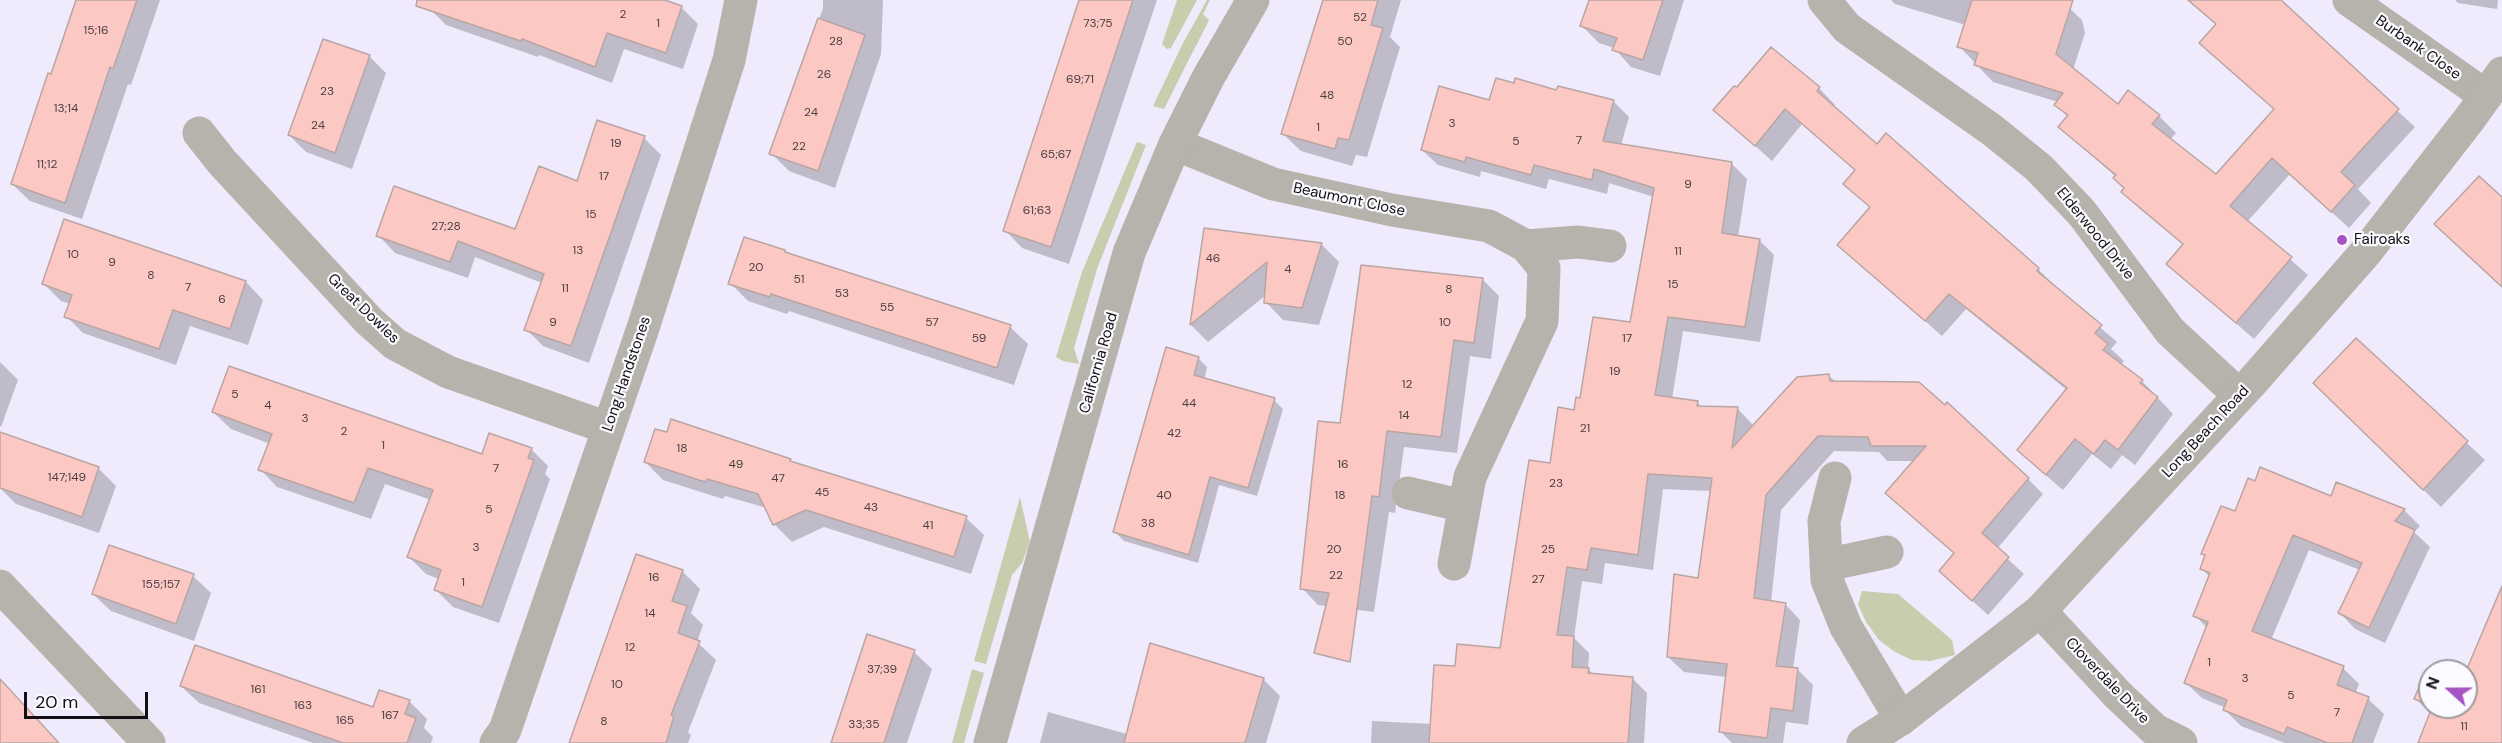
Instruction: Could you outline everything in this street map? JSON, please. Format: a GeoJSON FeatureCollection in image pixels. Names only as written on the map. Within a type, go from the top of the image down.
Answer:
{"type":"FeatureCollection","features":[{"type":"Feature","properties":{"kind":"street","name":"Long Handstones"},"geometry":{"type":"LineString","coordinates":[[496,743],[505,730],[642,331],[729,60],[741,0]]}},
{"type":"Feature","properties":{"kind":"street","name":"California Road"},"geometry":{"type":"LineString","coordinates":[[990,743],[1129,253],[1175,144],[1208,78],[1252,0]]}},
{"type":"Feature","properties":{"kind":"street","name":"Elderwood Drive"},"geometry":{"type":"LineString","coordinates":[[1824,0],[1847,28],[1992,130],[2039,168],[2082,213],[2170,331],[2239,395]]}},
{"type":"Feature","properties":{"kind":"street","name":"Burbank Close"},"geometry":{"type":"LineString","coordinates":[[2349,0],[2494,84]]}},
{"type":"Feature","properties":{"kind":"street","name":"Long Beach Road"},"geometry":{"type":"LineString","coordinates":[[1863,743],[1901,719],[2040,611],[2239,395],[2366,252],[2494,84]]}},
{"type":"Feature","properties":{"kind":"street","name":"Great Dowles"},"geometry":{"type":"LineString","coordinates":[[199,133],[222,162],[369,321],[395,344],[448,372],[608,428]]}},
{"type":"Feature","properties":{"kind":"street","name":"Beaumont Close"},"geometry":{"type":"LineString","coordinates":[[1175,144],[1272,184],[1392,210],[1489,226],[1526,246],[1544,268],[1542,321],[1470,477],[1454,564]]}},
{"type":"Feature","properties":{"kind":"street"},"geometry":{"type":"LineString","coordinates":[[1526,246],[1578,242],[1610,246]]}},
{"type":"Feature","properties":{"kind":"street"},"geometry":{"type":"LineString","coordinates":[[1835,478],[1824,521],[1827,580],[1846,627],[1901,719]]}},
{"type":"Feature","properties":{"kind":"street"},"geometry":{"type":"LineString","coordinates":[[1408,493],[1464,506]]}},
{"type":"Feature","properties":{"kind":"street"},"geometry":{"type":"LineString","coordinates":[[1826,565],[1887,552]]}},
{"type":"Feature","properties":{"kind":"street"},"geometry":{"type":"LineString","coordinates":[[0,586],[149,743]]}},
{"type":"Feature","properties":{"kind":"street","name":"Cloverdale Drive"},"geometry":{"type":"LineString","coordinates":[[2040,611],[2155,730],[2181,743]]}},
{"type":"Feature","properties":{"kind":"green space"},"geometry":{"type":"Polygon","coordinates":[[[1177,0],[1197,0],[1171,48],[1167,49],[1162,44],[1177,0]]]}},
{"type":"Feature","properties":{"kind":"green space"},"geometry":{"type":"Polygon","coordinates":[[[1207,0],[1210,0],[1203,14],[1209,20],[1164,109],[1153,106],[1183,43],[1207,0]]]}},
{"type":"Feature","properties":{"kind":"green space"},"geometry":{"type":"Polygon","coordinates":[[[1137,142],[1146,145],[1097,269],[1074,348],[1079,364],[1063,361],[1056,357],[1082,272],[1137,142]]]}},
{"type":"Feature","properties":{"kind":"green space"},"geometry":{"type":"Polygon","coordinates":[[[1020,497],[1030,542],[1022,563],[1012,575],[986,664],[974,661],[1020,497]]]}},
{"type":"Feature","properties":{"kind":"green space"},"geometry":{"type":"Polygon","coordinates":[[[1862,591],[1898,594],[1952,640],[1955,655],[1930,661],[1912,660],[1895,652],[1879,640],[1866,622],[1858,604],[1862,591]]]}},
{"type":"Feature","properties":{"kind":"green space"},"geometry":{"type":"Polygon","coordinates":[[[972,669],[984,673],[964,743],[952,743],[972,669]]]}},
{"type":"Feature","properties":{"kind":"building"},"geometry":{"type":"Polygon","coordinates":[[[76,0],[137,0],[113,69],[110,67],[65,203],[11,184],[48,73],[51,74],[76,0]]]}},
{"type":"Feature","properties":{"kind":"building"},"geometry":{"type":"Polygon","coordinates":[[[417,0],[665,0],[682,6],[666,53],[607,33],[595,67],[522,39],[521,41],[416,6],[417,0]]]}},
{"type":"Feature","properties":{"kind":"building"},"geometry":{"type":"Polygon","coordinates":[[[1079,0],[1133,0],[1051,247],[1003,231],[1079,0]]]}},
{"type":"Feature","properties":{"kind":"building"},"geometry":{"type":"Polygon","coordinates":[[[1323,0],[1378,0],[1371,25],[1383,28],[1349,140],[1338,138],[1335,149],[1281,134],[1323,0]]]}},
{"type":"Feature","properties":{"kind":"building"},"geometry":{"type":"Polygon","coordinates":[[[1589,0],[1663,0],[1643,60],[1612,50],[1617,38],[1580,26],[1589,0]]]}},
{"type":"Feature","properties":{"kind":"building"},"geometry":{"type":"Polygon","coordinates":[[[1972,0],[2073,0],[2056,54],[2118,104],[2128,90],[2160,115],[2152,124],[2216,174],[2274,109],[2199,43],[2216,24],[2188,0],[2281,0],[2399,109],[2341,172],[2355,185],[2331,212],[2272,158],[2230,206],[2292,257],[2236,323],[2166,264],[2183,244],[2121,192],[2124,188],[2113,178],[2116,175],[2058,127],[2068,115],[2054,105],[2063,93],[1974,65],[1978,53],[1957,47],[1972,0]]]}},
{"type":"Feature","properties":{"kind":"building"},"geometry":{"type":"Polygon","coordinates":[[[818,18],[865,35],[818,171],[769,154],[818,18]]]}},
{"type":"Feature","properties":{"kind":"building"},"geometry":{"type":"Polygon","coordinates":[[[323,39],[370,55],[335,153],[288,135],[323,39]]]}},
{"type":"Feature","properties":{"kind":"building"},"geometry":{"type":"Polygon","coordinates":[[[1771,47],[1820,87],[1817,91],[1877,144],[1886,133],[2039,268],[2037,271],[2102,325],[2095,333],[2108,344],[2103,350],[2143,380],[2140,383],[2158,397],[2118,450],[2105,440],[2094,454],[2075,439],[2046,475],[2017,450],[2067,388],[1949,294],[1925,321],[1837,245],[1870,207],[1843,184],[1855,170],[1785,109],[1755,146],[1713,110],[1734,86],[1737,87],[1771,47]]]}},
{"type":"Feature","properties":{"kind":"building"},"geometry":{"type":"Polygon","coordinates":[[[1496,78],[1514,83],[1515,78],[1556,90],[1558,86],[1614,100],[1603,141],[1732,162],[1722,233],[1760,239],[1745,327],[1668,317],[1655,395],[1698,401],[1697,406],[1738,407],[1732,448],[1797,377],[1829,374],[1830,381],[1919,382],[1945,405],[1947,402],[2029,478],[1982,533],[2009,557],[1972,601],[1939,571],[1954,553],[1885,493],[1926,446],[1871,446],[1868,437],[1818,436],[1766,495],[1754,598],[1786,603],[1776,666],[1798,668],[1793,711],[1771,708],[1767,738],[1719,732],[1727,664],[1667,657],[1674,574],[1698,578],[1712,478],[1648,474],[1638,555],[1591,548],[1587,570],[1567,567],[1557,635],[1574,636],[1572,667],[1589,668],[1588,673],[1633,677],[1628,743],[1429,743],[1434,665],[1455,666],[1457,644],[1500,648],[1529,460],[1550,463],[1558,407],[1574,410],[1576,397],[1580,398],[1593,317],[1630,322],[1654,188],[1594,169],[1592,180],[1534,165],[1531,175],[1466,157],[1465,162],[1421,150],[1439,86],[1489,100],[1496,78]]]}},
{"type":"Feature","properties":{"kind":"building"},"geometry":{"type":"Polygon","coordinates":[[[597,120],[645,136],[571,346],[524,330],[544,274],[458,241],[450,262],[376,236],[394,186],[515,229],[539,166],[577,181],[597,120]]]}},
{"type":"Feature","properties":{"kind":"building"},"geometry":{"type":"Polygon","coordinates":[[[2479,176],[2502,197],[2502,287],[2434,224],[2479,176]]]}},
{"type":"Feature","properties":{"kind":"building"},"geometry":{"type":"Polygon","coordinates":[[[64,219],[246,281],[230,329],[173,310],[159,349],[64,317],[72,295],[42,284],[64,219]]]}},
{"type":"Feature","properties":{"kind":"building"},"geometry":{"type":"Polygon","coordinates":[[[1204,228],[1322,243],[1302,308],[1264,303],[1267,262],[1190,325],[1204,228]]]}},
{"type":"Feature","properties":{"kind":"building"},"geometry":{"type":"Polygon","coordinates":[[[744,237],[1011,325],[997,368],[771,294],[770,297],[728,284],[744,237]]]}},
{"type":"Feature","properties":{"kind":"building"},"geometry":{"type":"Polygon","coordinates":[[[1361,265],[1483,278],[1474,343],[1454,340],[1441,437],[1387,431],[1379,497],[1372,496],[1350,662],[1314,653],[1329,593],[1300,589],[1318,421],[1340,423],[1361,265]]]}},
{"type":"Feature","properties":{"kind":"building"},"geometry":{"type":"Polygon","coordinates":[[[2356,338],[2468,441],[2423,490],[2313,383],[2356,338]]]}},
{"type":"Feature","properties":{"kind":"building"},"geometry":{"type":"Polygon","coordinates":[[[1166,347],[1199,357],[1194,375],[1275,398],[1248,488],[1210,477],[1189,555],[1113,532],[1166,347]]]}},
{"type":"Feature","properties":{"kind":"building"},"geometry":{"type":"Polygon","coordinates":[[[229,366],[482,454],[489,433],[532,448],[528,458],[534,460],[482,607],[434,590],[441,570],[407,557],[433,490],[368,468],[354,503],[258,470],[272,434],[212,412],[229,366]]]}},
{"type":"Feature","properties":{"kind":"building"},"geometry":{"type":"Polygon","coordinates":[[[671,419],[791,459],[790,461],[967,516],[954,557],[806,510],[773,525],[758,494],[707,479],[705,482],[644,462],[655,429],[667,432],[671,419]]]}},
{"type":"Feature","properties":{"kind":"building"},"geometry":{"type":"Polygon","coordinates":[[[0,432],[99,467],[82,517],[0,488],[0,432]]]}},
{"type":"Feature","properties":{"kind":"building"},"geometry":{"type":"Polygon","coordinates":[[[2260,467],[2331,496],[2336,482],[2405,509],[2395,521],[2415,530],[2369,628],[2338,613],[2362,563],[2293,535],[2252,631],[2344,666],[2337,685],[2369,697],[2352,743],[2328,743],[2287,727],[2284,734],[2223,710],[2227,700],[2184,683],[2208,622],[2193,616],[2210,573],[2200,569],[2205,555],[2201,554],[2221,506],[2235,511],[2248,478],[2255,481],[2260,467]]]}},
{"type":"Feature","properties":{"kind":"building"},"geometry":{"type":"Polygon","coordinates":[[[109,545],[194,574],[176,624],[92,594],[109,545]]]}},
{"type":"Feature","properties":{"kind":"building"},"geometry":{"type":"Polygon","coordinates":[[[636,554],[683,570],[672,601],[687,606],[678,633],[700,641],[671,715],[674,716],[666,743],[569,743],[636,554]]]}},
{"type":"Feature","properties":{"kind":"building"},"geometry":{"type":"Polygon","coordinates":[[[2502,586],[2502,743],[2418,743],[2427,719],[2478,719],[2478,659],[2471,659],[2502,586]]]}},
{"type":"Feature","properties":{"kind":"building"},"geometry":{"type":"Polygon","coordinates":[[[867,634],[915,650],[884,743],[831,743],[867,634]]]}},
{"type":"Feature","properties":{"kind":"building"},"geometry":{"type":"Polygon","coordinates":[[[1150,643],[1264,678],[1245,743],[1124,743],[1150,643]]]}},
{"type":"Feature","properties":{"kind":"building"},"geometry":{"type":"Polygon","coordinates":[[[195,645],[373,707],[379,690],[410,700],[405,714],[416,718],[407,743],[343,743],[180,686],[195,645]]]}},
{"type":"Feature","properties":{"kind":"building"},"geometry":{"type":"Polygon","coordinates":[[[0,679],[59,743],[0,743],[0,679]]]}},
{"type":"Feature","properties":{"kind":"place","name":"Fairoaks"},"geometry":{"type":"Point","coordinates":[2342,240]}}]}
